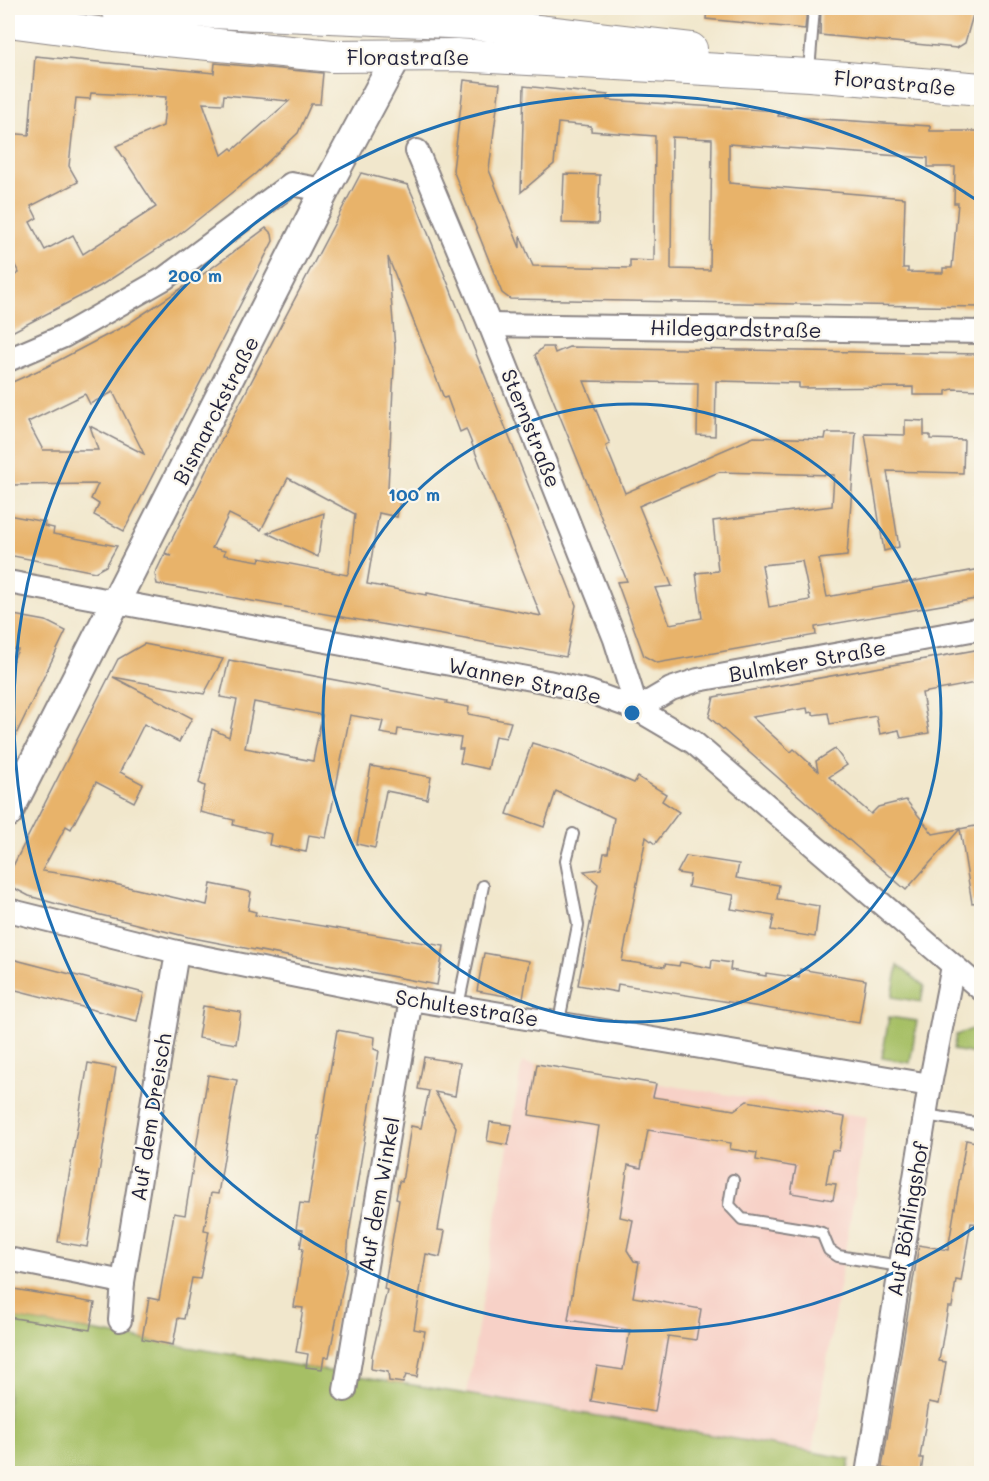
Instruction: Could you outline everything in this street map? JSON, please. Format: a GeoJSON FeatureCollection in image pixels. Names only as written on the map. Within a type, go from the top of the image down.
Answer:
{"type":"FeatureCollection","features":[{"type":"Feature","properties":{"kind":"main road","name":"Florastraße"},"geometry":{"type":"LineString","coordinates":[[117,8],[420,15],[698,50],[809,75]]}},
{"type":"Feature","properties":{"kind":"main road","name":"Bismarckstraße"},"geometry":{"type":"LineString","coordinates":[[396,57],[420,15]]}},
{"type":"Feature","properties":{"kind":"main road","name":"Florastraße"},"geometry":{"type":"LineString","coordinates":[[8,21],[114,36],[333,56],[456,55],[809,75],[981,89]]}},
{"type":"Feature","properties":{"kind":"street","name":"Bismarckstraße"},"geometry":{"type":"LineString","coordinates":[[8,813],[396,57]]}},
{"type":"Feature","properties":{"kind":"street","name":"Sternstraße"},"geometry":{"type":"LineString","coordinates":[[417,151],[490,325],[615,639],[637,709]]}},
{"type":"Feature","properties":{"kind":"street"},"geometry":{"type":"LineString","coordinates":[[8,360],[64,336],[165,278],[291,184],[326,190]]}},
{"type":"Feature","properties":{"kind":"street","name":"Hildegardstraße"},"geometry":{"type":"LineString","coordinates":[[490,325],[981,332]]}},
{"type":"Feature","properties":{"kind":"street","name":"Wanner Straße"},"geometry":{"type":"LineString","coordinates":[[8,582],[116,604],[548,682],[590,692],[637,709],[693,742],[981,990]]}},
{"type":"Feature","properties":{"kind":"street","name":"Bulmker Straße"},"geometry":{"type":"LineString","coordinates":[[637,709],[671,690],[698,680],[981,628]]}},
{"type":"Feature","properties":{"kind":"street","name":"Schultestraße"},"geometry":{"type":"LineString","coordinates":[[8,910],[177,952],[411,999],[559,1021],[930,1085]]}},
{"type":"Feature","properties":{"kind":"street","name":"Auf dem Dreisch"},"geometry":{"type":"LineString","coordinates":[[120,1320],[123,1282],[177,952]]}},
{"type":"Feature","properties":{"kind":"street","name":"Auf Böhlingshof"},"geometry":{"type":"LineString","coordinates":[[867,1473],[930,1085],[952,966]]}},
{"type":"Feature","properties":{"kind":"street","name":"Auf dem Winkel"},"geometry":{"type":"LineString","coordinates":[[345,1390],[411,999]]}},
{"type":"Feature","properties":{"kind":"street"},"geometry":{"type":"LineString","coordinates":[[8,1259],[123,1282]]}},
{"type":"Feature","properties":{"kind":"lane"},"geometry":{"type":"LineString","coordinates":[[809,75],[814,8]]}},
{"type":"Feature","properties":{"kind":"lane"},"geometry":{"type":"LineString","coordinates":[[559,1021],[578,925],[566,861],[573,834]]}},
{"type":"Feature","properties":{"kind":"lane"},"geometry":{"type":"LineString","coordinates":[[458,1006],[483,886]]}},
{"type":"Feature","properties":{"kind":"lane"},"geometry":{"type":"LineString","coordinates":[[925,1115],[981,1124]]}},
{"type":"Feature","properties":{"kind":"lane"},"geometry":{"type":"LineString","coordinates":[[733,1180],[729,1205],[742,1219],[822,1233],[829,1250],[838,1256],[900,1266]]}},
{"type":"Feature","properties":{"kind":"shaded area"},"geometry":{"type":"Polygon","coordinates":[[[522,1062],[867,1117],[812,1452],[467,1394],[522,1062]]]}},
{"type":"Feature","properties":{"kind":"green space"},"geometry":{"type":"Polygon","coordinates":[[[898,965],[924,986],[921,1002],[892,997],[898,965]]]}},
{"type":"Feature","properties":{"kind":"green space"},"geometry":{"type":"Polygon","coordinates":[[[889,1017],[917,1021],[910,1063],[882,1058],[889,1017]]]}},
{"type":"Feature","properties":{"kind":"green space"},"geometry":{"type":"Polygon","coordinates":[[[972,1029],[981,1038],[981,1055],[953,1050],[956,1035],[972,1029]]]}},
{"type":"Feature","properties":{"kind":"green space"},"geometry":{"type":"Polygon","coordinates":[[[8,1317],[850,1459],[847,1474],[8,1473],[8,1317]]]}},
{"type":"Feature","properties":{"kind":"building"},"geometry":{"type":"Polygon","coordinates":[[[707,8],[807,8],[805,29],[706,19],[707,8]]]}},
{"type":"Feature","properties":{"kind":"building"},"geometry":{"type":"Polygon","coordinates":[[[821,8],[940,14],[942,8],[975,8],[965,43],[957,48],[820,35],[821,8]]]}},
{"type":"Feature","properties":{"kind":"building"},"geometry":{"type":"Polygon","coordinates":[[[35,56],[214,73],[215,63],[323,73],[320,104],[311,104],[298,133],[255,174],[176,237],[100,286],[8,334],[8,279],[19,273],[8,252],[8,133],[29,135],[35,56]],[[91,93],[90,99],[76,98],[69,166],[78,182],[31,206],[37,218],[30,222],[45,250],[73,235],[83,254],[156,207],[116,146],[163,126],[166,97],[91,93]],[[224,95],[223,104],[203,103],[222,155],[231,148],[233,150],[289,101],[268,99],[224,95]]]}},
{"type":"Feature","properties":{"kind":"building"},"geometry":{"type":"Polygon","coordinates":[[[464,80],[500,84],[489,170],[520,248],[520,236],[533,266],[630,268],[630,260],[654,261],[655,136],[591,131],[591,126],[558,123],[554,164],[521,192],[524,86],[608,95],[607,100],[779,111],[778,116],[930,126],[930,131],[981,131],[981,307],[510,299],[502,293],[453,170],[464,80]],[[672,137],[671,269],[710,270],[712,139],[672,137]],[[729,144],[729,183],[905,198],[903,268],[908,268],[908,272],[943,273],[943,268],[952,268],[958,203],[954,203],[955,167],[928,167],[928,158],[729,144]]]}},
{"type":"Feature","properties":{"kind":"building"},"geometry":{"type":"Polygon","coordinates":[[[361,173],[408,185],[576,605],[566,657],[157,584],[155,574],[164,555],[172,556],[165,553],[240,403],[361,173]],[[388,257],[395,348],[388,488],[402,491],[397,517],[379,513],[367,584],[427,595],[427,593],[541,616],[466,429],[460,432],[447,397],[444,398],[388,257]],[[288,478],[261,530],[229,514],[212,548],[225,551],[224,555],[259,561],[260,558],[347,575],[355,514],[288,478]]]}},
{"type":"Feature","properties":{"kind":"building"},"geometry":{"type":"Polygon","coordinates":[[[564,174],[600,175],[598,224],[562,223],[564,174]]]}},
{"type":"Feature","properties":{"kind":"building"},"geometry":{"type":"Polygon","coordinates":[[[266,228],[272,234],[273,241],[124,531],[94,515],[99,504],[91,499],[98,484],[8,485],[8,384],[128,324],[202,275],[266,228]],[[113,392],[90,404],[85,394],[28,422],[43,450],[98,450],[90,426],[144,454],[113,392]]]}},
{"type":"Feature","properties":{"kind":"building"},"geometry":{"type":"Polygon","coordinates":[[[543,347],[553,347],[555,353],[569,347],[981,354],[981,390],[953,389],[946,391],[946,395],[913,395],[913,387],[799,388],[799,383],[716,381],[715,436],[697,435],[698,383],[584,381],[610,444],[606,446],[625,493],[754,437],[825,439],[826,433],[856,433],[847,556],[819,559],[827,597],[981,569],[981,598],[815,627],[816,635],[657,663],[644,656],[617,582],[627,581],[535,355],[543,347]],[[719,472],[639,506],[672,586],[655,588],[670,624],[702,618],[696,573],[718,571],[713,521],[832,506],[834,475],[719,472]],[[802,561],[762,565],[769,607],[810,600],[802,561]]]}},
{"type":"Feature","properties":{"kind":"building"},"geometry":{"type":"Polygon","coordinates":[[[905,420],[924,421],[924,435],[930,435],[930,439],[964,440],[963,473],[887,471],[899,547],[884,551],[865,434],[905,435],[905,420]]]}},
{"type":"Feature","properties":{"kind":"building"},"geometry":{"type":"Polygon","coordinates":[[[324,513],[318,557],[267,533],[307,519],[324,513]]]}},
{"type":"Feature","properties":{"kind":"building"},"geometry":{"type":"Polygon","coordinates":[[[8,515],[45,522],[44,526],[54,528],[53,534],[117,546],[106,566],[95,572],[8,555],[8,515]]]}},
{"type":"Feature","properties":{"kind":"building"},"geometry":{"type":"Polygon","coordinates":[[[8,614],[46,621],[66,631],[8,751],[8,670],[18,650],[8,648],[8,614]]]}},
{"type":"Feature","properties":{"kind":"building"},"geometry":{"type":"Polygon","coordinates":[[[144,644],[223,659],[204,694],[113,677],[192,718],[179,742],[144,724],[120,772],[143,784],[134,802],[96,782],[71,829],[66,826],[42,871],[79,876],[207,905],[211,884],[251,892],[248,910],[256,912],[255,915],[444,946],[437,985],[188,937],[29,896],[8,885],[8,876],[118,659],[144,644]]]}},
{"type":"Feature","properties":{"kind":"building"},"geometry":{"type":"Polygon","coordinates":[[[981,649],[981,682],[922,693],[929,733],[901,738],[899,730],[880,734],[876,716],[830,724],[828,713],[813,715],[813,712],[808,713],[807,708],[752,717],[791,752],[794,749],[818,771],[816,761],[835,749],[847,765],[829,777],[871,814],[878,807],[906,800],[933,834],[981,825],[981,902],[972,903],[960,829],[906,890],[709,717],[714,697],[981,649]]]}},
{"type":"Feature","properties":{"kind":"building"},"geometry":{"type":"Polygon","coordinates":[[[229,660],[447,701],[446,703],[469,707],[468,714],[511,722],[506,738],[495,736],[488,769],[460,763],[463,749],[459,749],[461,738],[398,729],[397,736],[380,733],[383,721],[350,715],[326,838],[309,835],[306,852],[269,845],[271,834],[233,825],[234,820],[200,812],[205,786],[199,783],[212,729],[229,737],[237,700],[220,697],[229,660]],[[254,702],[245,748],[313,761],[322,715],[254,702]]]}},
{"type":"Feature","properties":{"kind":"building"},"geometry":{"type":"Polygon","coordinates":[[[532,743],[562,752],[634,783],[638,777],[666,794],[662,801],[679,812],[655,844],[646,837],[622,961],[665,967],[665,964],[679,966],[680,962],[711,968],[712,960],[731,963],[730,970],[766,976],[766,973],[799,978],[800,969],[866,980],[859,1023],[618,984],[617,992],[578,985],[598,884],[584,871],[601,869],[604,853],[608,853],[614,818],[556,791],[544,827],[507,814],[532,743]]]}},
{"type":"Feature","properties":{"kind":"building"},"geometry":{"type":"Polygon","coordinates":[[[371,766],[431,777],[427,799],[386,791],[375,848],[357,844],[371,766]]]}},
{"type":"Feature","properties":{"kind":"building"},"geometry":{"type":"Polygon","coordinates":[[[686,856],[739,864],[736,878],[779,885],[777,899],[819,906],[815,937],[771,930],[774,916],[731,909],[734,895],[688,887],[690,875],[677,873],[686,856]]]}},
{"type":"Feature","properties":{"kind":"building"},"geometry":{"type":"Polygon","coordinates":[[[484,953],[529,961],[523,999],[477,991],[484,953]]]}},
{"type":"Feature","properties":{"kind":"building"},"geometry":{"type":"Polygon","coordinates":[[[8,958],[144,993],[137,1021],[8,988],[8,958]]]}},
{"type":"Feature","properties":{"kind":"building"},"geometry":{"type":"Polygon","coordinates":[[[203,1006],[241,1012],[236,1044],[198,1038],[203,1006]]]}},
{"type":"Feature","properties":{"kind":"building"},"geometry":{"type":"Polygon","coordinates":[[[337,1030],[375,1037],[374,1049],[379,1051],[349,1234],[346,1272],[329,1357],[324,1357],[322,1369],[306,1367],[308,1354],[296,1352],[303,1308],[294,1307],[303,1248],[300,1248],[303,1230],[296,1229],[300,1203],[308,1204],[337,1030]]]}},
{"type":"Feature","properties":{"kind":"building"},"geometry":{"type":"Polygon","coordinates":[[[424,1057],[460,1063],[455,1096],[435,1092],[456,1127],[438,1230],[445,1231],[440,1257],[426,1254],[414,1329],[425,1331],[417,1377],[406,1375],[403,1383],[389,1381],[388,1372],[371,1369],[387,1290],[384,1289],[399,1200],[396,1199],[399,1181],[402,1182],[411,1126],[421,1128],[429,1091],[418,1089],[424,1057]]]}},
{"type":"Feature","properties":{"kind":"building"},"geometry":{"type":"Polygon","coordinates":[[[88,1063],[116,1068],[87,1247],[58,1242],[88,1063]]]}},
{"type":"Feature","properties":{"kind":"building"},"geometry":{"type":"Polygon","coordinates":[[[537,1064],[656,1084],[653,1097],[734,1110],[747,1101],[845,1117],[839,1151],[832,1150],[826,1183],[836,1184],[833,1200],[791,1193],[796,1167],[756,1160],[757,1153],[730,1149],[731,1143],[648,1130],[641,1168],[628,1165],[620,1217],[633,1220],[627,1250],[634,1261],[639,1262],[633,1297],[701,1309],[696,1340],[668,1336],[655,1412],[591,1401],[597,1366],[623,1370],[630,1330],[568,1320],[599,1126],[529,1115],[537,1064]]]}},
{"type":"Feature","properties":{"kind":"building"},"geometry":{"type":"Polygon","coordinates":[[[208,1075],[237,1080],[218,1194],[211,1193],[204,1230],[209,1231],[200,1279],[192,1278],[184,1319],[178,1318],[173,1345],[142,1339],[149,1298],[159,1300],[174,1213],[185,1215],[208,1075]]]}},
{"type":"Feature","properties":{"kind":"building"},"geometry":{"type":"Polygon","coordinates":[[[490,1122],[512,1125],[508,1145],[487,1141],[490,1122]]]}},
{"type":"Feature","properties":{"kind":"building"},"geometry":{"type":"Polygon","coordinates":[[[966,1140],[981,1143],[981,1224],[971,1223],[961,1281],[956,1280],[952,1307],[948,1307],[939,1361],[946,1362],[939,1404],[929,1402],[920,1458],[923,1458],[921,1473],[900,1473],[901,1471],[882,1468],[919,1245],[948,1250],[966,1140]]]}},
{"type":"Feature","properties":{"kind":"building"},"geometry":{"type":"Polygon","coordinates":[[[8,1288],[95,1303],[90,1330],[8,1317],[8,1288]]]}}]}
